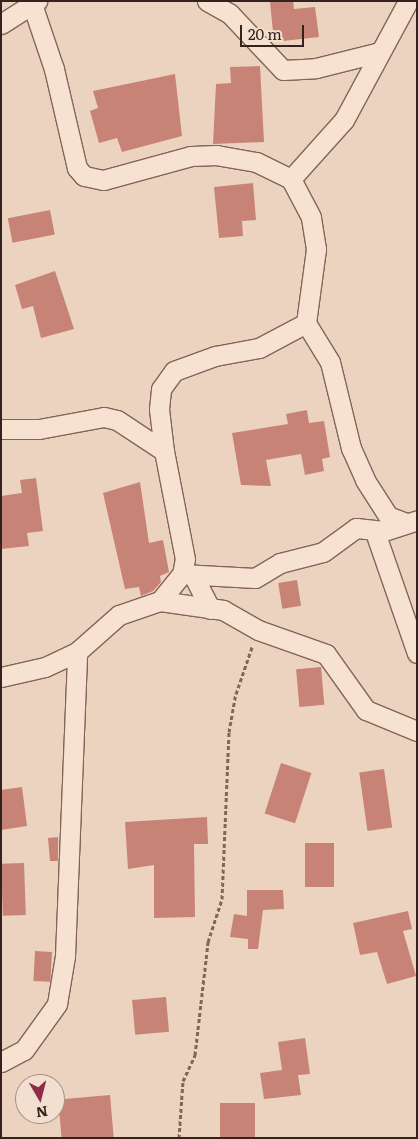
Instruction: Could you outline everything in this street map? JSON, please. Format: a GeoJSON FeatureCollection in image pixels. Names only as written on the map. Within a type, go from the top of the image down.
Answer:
{"type":"FeatureCollection","features":[{"type":"Feature","properties":{"kind":"street"},"geometry":{"type":"LineString","coordinates":[[207,1],[230,14],[283,70],[316,68],[342,58],[380,52]]}},
{"type":"Feature","properties":{"kind":"street"},"geometry":{"type":"LineString","coordinates":[[291,179],[344,120],[408,1]]}},
{"type":"Feature","properties":{"kind":"street"},"geometry":{"type":"LineString","coordinates":[[1,24],[34,3],[54,68],[77,168],[84,176],[103,180],[166,161],[217,155],[256,162],[291,179],[311,217],[316,249],[306,323],[330,362],[351,448],[365,480],[388,516],[411,522]]}},
{"type":"Feature","properties":{"kind":"street"},"geometry":{"type":"LineString","coordinates":[[210,609],[187,574],[164,451],[159,409],[166,378],[215,356],[260,348],[306,323]]}},
{"type":"Feature","properties":{"kind":"street"},"geometry":{"type":"LineString","coordinates":[[1,429],[39,429],[104,417],[117,420],[164,451]]}},
{"type":"Feature","properties":{"kind":"street"},"geometry":{"type":"LineString","coordinates":[[160,602],[187,574],[256,578],[280,563],[323,552],[356,528],[375,532],[411,522]]}},
{"type":"Feature","properties":{"kind":"street"},"geometry":{"type":"LineString","coordinates":[[375,532],[417,653]]}},
{"type":"Feature","properties":{"kind":"street"},"geometry":{"type":"LineString","coordinates":[[1,677],[45,667],[77,652],[119,615],[160,602],[223,610],[258,630],[326,654],[366,710],[417,731]]}},
{"type":"Feature","properties":{"kind":"street"},"geometry":{"type":"LineString","coordinates":[[1,1062],[24,1050],[57,1004],[65,956],[77,652]]}},
{"type":"Feature","properties":{"kind":"path"},"geometry":{"type":"LineString","coordinates":[[179,1138],[183,1081],[195,1055],[208,942],[222,899],[229,732],[236,694],[258,630]]}},
{"type":"Feature","properties":{"kind":"building"},"geometry":{"type":"Polygon","coordinates":[[[293,1],[294,9],[315,7],[319,37],[274,42],[270,2],[293,1]]]}},
{"type":"Feature","properties":{"kind":"building"},"geometry":{"type":"Polygon","coordinates":[[[260,66],[264,142],[213,144],[216,84],[231,83],[230,67],[260,66]]]}},
{"type":"Feature","properties":{"kind":"building"},"geometry":{"type":"Polygon","coordinates":[[[175,74],[182,136],[122,152],[117,138],[99,143],[90,111],[98,108],[93,91],[175,74]]]}},
{"type":"Feature","properties":{"kind":"building"},"geometry":{"type":"Polygon","coordinates":[[[253,183],[256,220],[242,221],[243,236],[219,238],[214,187],[253,183]]]}},
{"type":"Feature","properties":{"kind":"building"},"geometry":{"type":"Polygon","coordinates":[[[50,210],[55,235],[13,243],[8,218],[50,210]]]}},
{"type":"Feature","properties":{"kind":"building"},"geometry":{"type":"Polygon","coordinates":[[[55,271],[74,329],[41,338],[33,306],[22,309],[15,285],[55,271]]]}},
{"type":"Feature","properties":{"kind":"building"},"geometry":{"type":"Polygon","coordinates":[[[307,410],[309,423],[324,421],[330,457],[322,459],[324,471],[305,475],[301,454],[266,460],[271,486],[241,485],[232,433],[288,424],[286,414],[307,410]]]}},
{"type":"Feature","properties":{"kind":"building"},"geometry":{"type":"Polygon","coordinates":[[[36,478],[43,531],[27,533],[29,546],[1,549],[1,496],[22,493],[20,480],[36,478]]]}},
{"type":"Feature","properties":{"kind":"building"},"geometry":{"type":"Polygon","coordinates":[[[140,482],[149,543],[163,540],[169,572],[160,576],[161,582],[153,591],[141,596],[139,587],[125,589],[103,493],[140,482]]]}},
{"type":"Feature","properties":{"kind":"building"},"geometry":{"type":"Polygon","coordinates":[[[297,580],[301,606],[282,609],[278,583],[297,580]]]}},
{"type":"Feature","properties":{"kind":"building"},"geometry":{"type":"Polygon","coordinates":[[[321,667],[324,705],[299,707],[296,669],[321,667]]]}},
{"type":"Feature","properties":{"kind":"building"},"geometry":{"type":"Polygon","coordinates":[[[281,763],[311,773],[295,823],[265,813],[281,763]]]}},
{"type":"Feature","properties":{"kind":"building"},"geometry":{"type":"Polygon","coordinates":[[[384,769],[392,827],[367,831],[359,772],[384,769]]]}},
{"type":"Feature","properties":{"kind":"building"},"geometry":{"type":"Polygon","coordinates":[[[22,787],[27,826],[1,830],[1,790],[22,787]]]}},
{"type":"Feature","properties":{"kind":"building"},"geometry":{"type":"Polygon","coordinates":[[[207,817],[208,844],[194,844],[195,917],[154,918],[154,865],[128,869],[125,822],[207,817]]]}},
{"type":"Feature","properties":{"kind":"building"},"geometry":{"type":"Polygon","coordinates":[[[58,837],[58,861],[50,861],[48,838],[58,837]]]}},
{"type":"Feature","properties":{"kind":"building"},"geometry":{"type":"Polygon","coordinates":[[[305,843],[334,843],[334,887],[305,887],[305,843]]]}},
{"type":"Feature","properties":{"kind":"building"},"geometry":{"type":"Polygon","coordinates":[[[24,863],[26,915],[3,916],[1,864],[24,863]]]}},
{"type":"Feature","properties":{"kind":"building"},"geometry":{"type":"Polygon","coordinates":[[[247,890],[283,890],[284,909],[263,910],[258,949],[248,949],[248,939],[230,937],[234,914],[247,916],[247,890]]]}},
{"type":"Feature","properties":{"kind":"building"},"geometry":{"type":"Polygon","coordinates":[[[408,911],[412,929],[403,931],[416,976],[387,984],[377,952],[360,955],[353,923],[408,911]]]}},
{"type":"Feature","properties":{"kind":"building"},"geometry":{"type":"Polygon","coordinates":[[[35,951],[52,952],[50,982],[33,981],[35,951]]]}},
{"type":"Feature","properties":{"kind":"building"},"geometry":{"type":"Polygon","coordinates":[[[166,997],[169,1032],[135,1035],[132,1000],[166,997]]]}},
{"type":"Feature","properties":{"kind":"building"},"geometry":{"type":"Polygon","coordinates":[[[305,1038],[310,1074],[298,1075],[301,1095],[264,1099],[260,1073],[282,1070],[278,1042],[305,1038]]]}},
{"type":"Feature","properties":{"kind":"building"},"geometry":{"type":"Polygon","coordinates":[[[110,1095],[114,1138],[62,1138],[60,1124],[65,1124],[65,1099],[110,1095]]]}},
{"type":"Feature","properties":{"kind":"building"},"geometry":{"type":"Polygon","coordinates":[[[220,1103],[255,1103],[255,1138],[220,1138],[220,1103]]]}}]}
